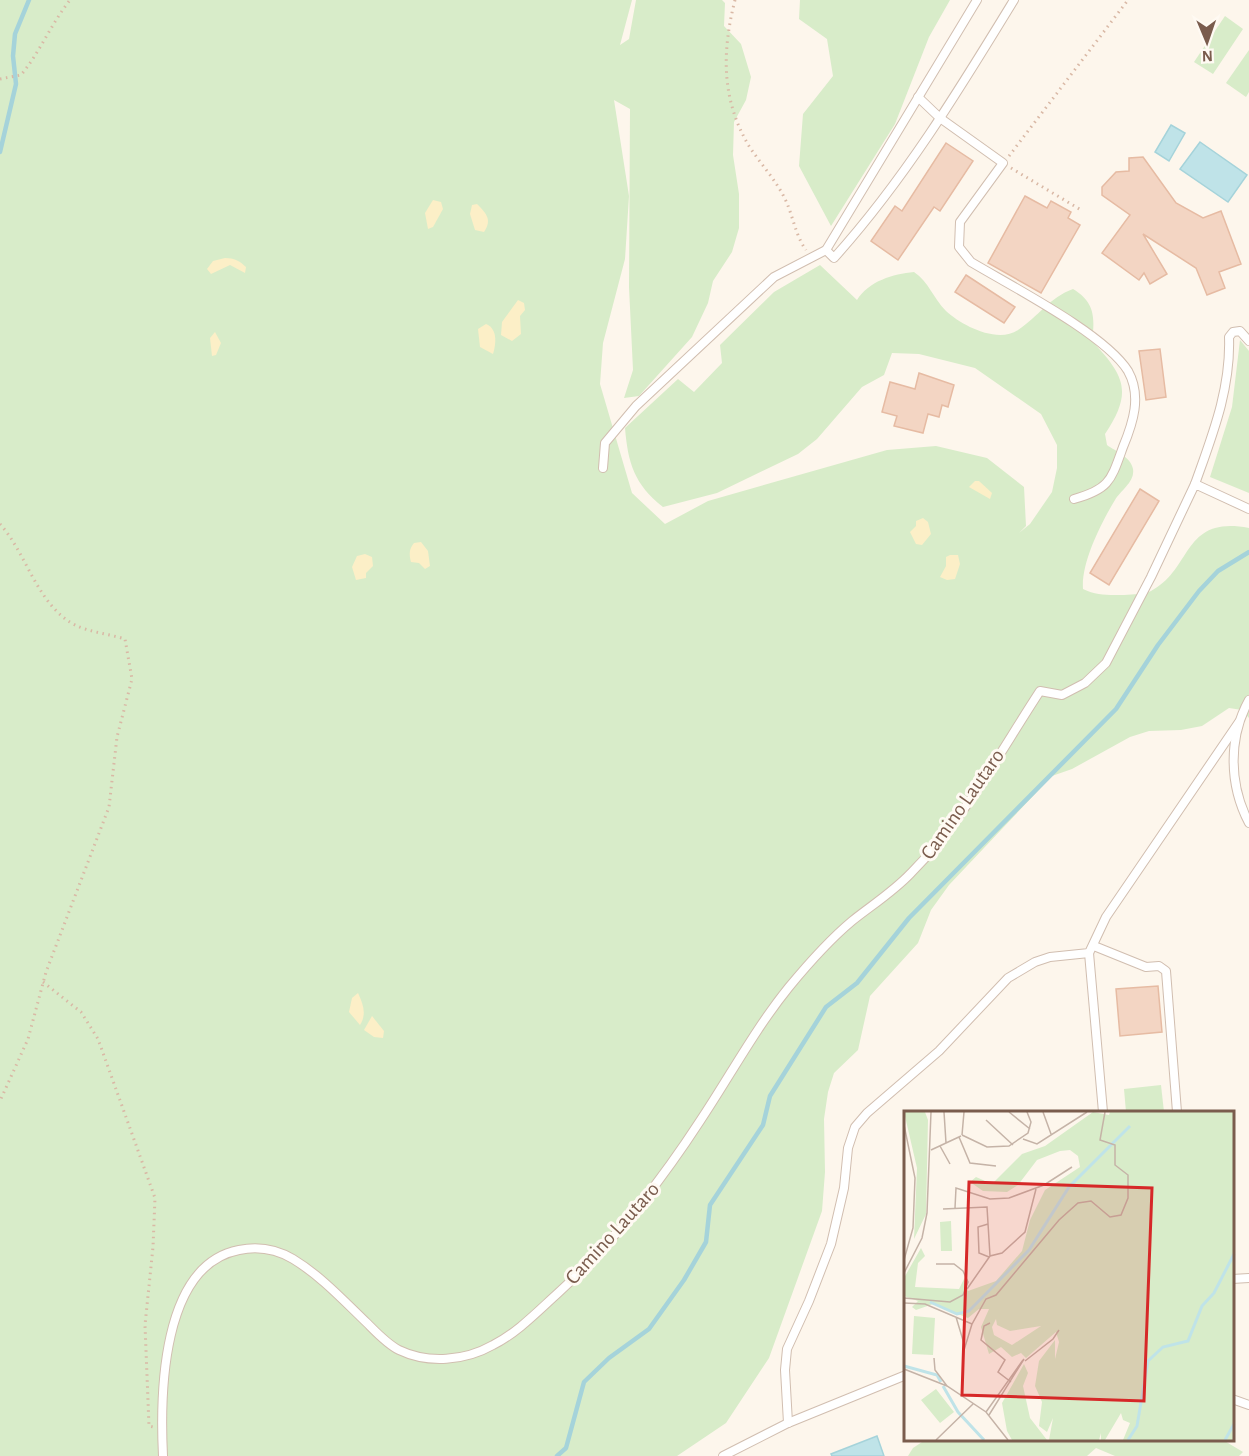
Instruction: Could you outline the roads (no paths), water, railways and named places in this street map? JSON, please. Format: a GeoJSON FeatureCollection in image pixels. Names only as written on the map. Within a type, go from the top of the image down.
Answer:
{"type":"FeatureCollection","features":[{"type":"Feature","properties":{"kind":"lane"},"geometry":{"type":"LineString","coordinates":[[603,468],[605,443],[636,406],[774,277],[826,250],[977,0]]}},
{"type":"Feature","properties":{"kind":"lane"},"geometry":{"type":"LineString","coordinates":[[826,250],[834,258],[901,177],[1014,0]]}},
{"type":"Feature","properties":{"kind":"lane"},"geometry":{"type":"LineString","coordinates":[[918,97],[940,118],[1003,163],[960,222],[959,247],[970,262],[1101,341],[1128,371],[1135,393],[1133,422],[1112,477],[1098,492],[1074,499]]}},
{"type":"Feature","properties":{"kind":"lane"},"geometry":{"type":"LineString","coordinates":[[1249,341],[1240,331],[1233,332],[1229,337],[1230,356],[1223,404],[1195,484],[1249,509]]}},
{"type":"Feature","properties":{"kind":"lane","name":"Camino Lautaro"},"geometry":{"type":"LineString","coordinates":[[163,1456],[166,1361],[179,1310],[189,1286],[203,1268],[233,1251],[267,1249],[288,1256],[330,1287],[396,1349],[426,1358],[456,1358],[481,1351],[503,1339],[544,1306],[603,1250],[654,1189],[750,1041],[809,963],[850,922],[891,893],[945,834],[1040,691],[1062,695],[1085,683],[1106,663],[1151,577],[1195,484]]}},
{"type":"Feature","properties":{"kind":"lane"},"geometry":{"type":"LineString","coordinates":[[1103,1111],[1089,953],[1106,917],[1239,722],[1249,700]]}},
{"type":"Feature","properties":{"kind":"lane"},"geometry":{"type":"LineString","coordinates":[[1239,722],[1235,738],[1234,772],[1241,805],[1249,823]]}},
{"type":"Feature","properties":{"kind":"lane"},"geometry":{"type":"LineString","coordinates":[[1094,946],[1146,967],[1159,966],[1166,970],[1177,1111]]}},
{"type":"Feature","properties":{"kind":"lane"},"geometry":{"type":"LineString","coordinates":[[788,1423],[785,1370],[787,1348],[809,1301],[831,1244],[844,1188],[848,1148],[855,1127],[867,1113],[939,1052],[1008,978],[1035,962],[1050,957],[1089,953]]}},
{"type":"Feature","properties":{"kind":"lane"},"geometry":{"type":"LineString","coordinates":[[1234,1279],[1249,1278]]}},
{"type":"Feature","properties":{"kind":"lane"},"geometry":{"type":"LineString","coordinates":[[723,1456],[788,1423],[904,1376]]}},
{"type":"Feature","properties":{"kind":"lane"},"geometry":{"type":"LineString","coordinates":[[1234,1399],[1249,1405]]}},
{"type":"Feature","properties":{"kind":"water"},"geometry":{"type":"Polygon","coordinates":[[[1171,125],[1185,133],[1169,161],[1155,152],[1171,125]]]}},
{"type":"Feature","properties":{"kind":"water"},"geometry":{"type":"Polygon","coordinates":[[[1200,142],[1247,175],[1228,202],[1180,169],[1200,142]]]}},
{"type":"Feature","properties":{"kind":"water"},"geometry":{"type":"Polygon","coordinates":[[[877,1436],[884,1456],[832,1456],[831,1454],[877,1436]]]}},
{"type":"Feature","properties":{"kind":"waterway"},"geometry":{"type":"LineString","coordinates":[[0,152],[16,84],[13,56],[15,34],[29,0]]}},
{"type":"Feature","properties":{"kind":"waterway"},"geometry":{"type":"LineString","coordinates":[[557,1456],[566,1448],[584,1382],[609,1358],[649,1329],[684,1280],[706,1242],[710,1205],[763,1125],[770,1096],[826,1007],[857,983],[909,918],[1116,709],[1158,645],[1199,591],[1218,571],[1249,552]]}}]}
